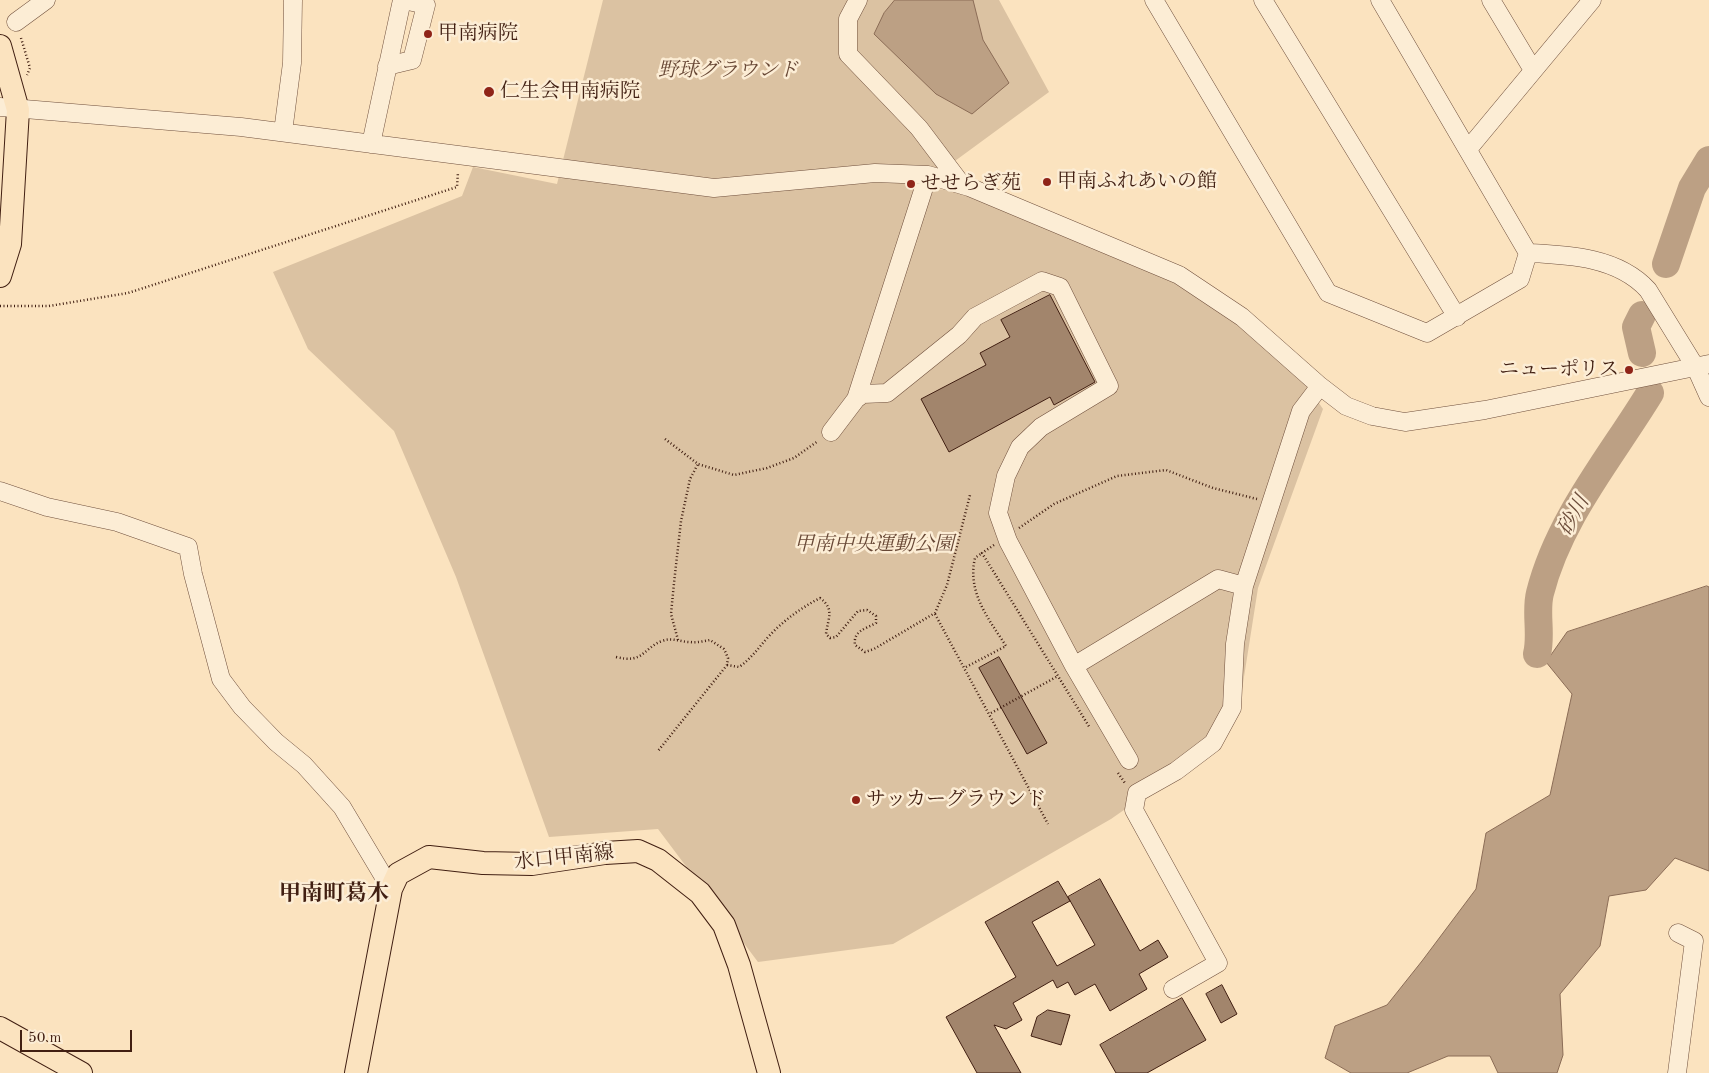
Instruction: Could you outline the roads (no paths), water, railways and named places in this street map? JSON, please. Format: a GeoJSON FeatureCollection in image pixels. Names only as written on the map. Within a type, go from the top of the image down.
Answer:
{"type":"FeatureCollection","features":[{"type":"Feature","properties":{"kind":"main road"},"geometry":{"type":"LineString","coordinates":[[0,46],[9,109],[10,244],[0,276]]}},
{"type":"Feature","properties":{"kind":"main road","name":"水口甲南線"},"geometry":{"type":"LineString","coordinates":[[356,1073],[391,889],[398,874],[429,857],[483,863],[532,864],[605,853],[638,851],[658,860],[700,892],[724,925],[739,965],[769,1073]]}},
{"type":"Feature","properties":{"kind":"main road"},"geometry":{"type":"LineString","coordinates":[[0,1028],[81,1073]]}},
{"type":"Feature","properties":{"kind":"street"},"geometry":{"type":"LineString","coordinates":[[16,22],[46,0]]}},
{"type":"Feature","properties":{"kind":"street"},"geometry":{"type":"LineString","coordinates":[[283,132],[292,63],[293,0]]}},
{"type":"Feature","properties":{"kind":"street"},"geometry":{"type":"LineString","coordinates":[[371,144],[388,66],[403,0],[426,5],[412,60],[388,66]]}},
{"type":"Feature","properties":{"kind":"street"},"geometry":{"type":"LineString","coordinates":[[858,0],[848,19],[848,54],[919,128],[962,185]]}},
{"type":"Feature","properties":{"kind":"street"},"geometry":{"type":"LineString","coordinates":[[1154,0],[1328,294],[1427,333],[1520,279],[1528,253],[1469,148],[1380,0]]}},
{"type":"Feature","properties":{"kind":"street"},"geometry":{"type":"LineString","coordinates":[[1263,0],[1457,317]]}},
{"type":"Feature","properties":{"kind":"street"},"geometry":{"type":"LineString","coordinates":[[1491,0],[1533,70]]}},
{"type":"Feature","properties":{"kind":"street"},"geometry":{"type":"LineString","coordinates":[[1469,148],[1592,0]]}},
{"type":"Feature","properties":{"kind":"street"},"geometry":{"type":"LineString","coordinates":[[9,109],[241,127],[714,188],[875,174],[928,175],[962,185],[1179,275],[1242,317],[1320,386],[1346,406],[1372,416],[1405,422],[1484,410],[1702,366]]}},
{"type":"Feature","properties":{"kind":"street"},"geometry":{"type":"LineString","coordinates":[[831,432],[856,399],[928,175]]}},
{"type":"Feature","properties":{"kind":"street"},"geometry":{"type":"LineString","coordinates":[[1528,253],[1560,255],[1602,263],[1617,267],[1639,280],[1702,366],[1709,397]]}},
{"type":"Feature","properties":{"kind":"street"},"geometry":{"type":"LineString","coordinates":[[856,399],[864,394],[887,393],[959,335],[974,317],[1000,302],[1042,281],[1060,287],[1110,386],[1041,427],[1020,447],[1006,476],[998,513],[1008,541],[1124,766]]}},
{"type":"Feature","properties":{"kind":"street"},"geometry":{"type":"LineString","coordinates":[[1173,989],[1218,962],[1134,810],[1132,791],[1176,772],[1213,743],[1232,708],[1235,644],[1244,586],[1301,411],[1320,386]]}},
{"type":"Feature","properties":{"kind":"street"},"geometry":{"type":"LineString","coordinates":[[0,491],[47,507],[117,522],[188,547],[193,574],[221,679],[242,707],[276,742],[304,764],[342,807],[391,889]]}},
{"type":"Feature","properties":{"kind":"street"},"geometry":{"type":"LineString","coordinates":[[1074,666],[1218,579],[1244,586]]}},
{"type":"Feature","properties":{"kind":"street"},"geometry":{"type":"LineString","coordinates":[[1676,1073],[1694,941],[1678,933]]}},
{"type":"Feature","properties":{"kind":"waterway","name":"砂川"},"geometry":{"type":"LineString","coordinates":[[1666,264],[1692,188],[1709,160]]}},
{"type":"Feature","properties":{"kind":"waterway","name":"砂川"},"geometry":{"type":"LineString","coordinates":[[1642,315],[1636,327],[1642,353]]}},
{"type":"Feature","properties":{"kind":"waterway","name":"砂川"},"geometry":{"type":"LineString","coordinates":[[1537,654],[1540,593],[1560,539],[1588,489],[1650,393]]}},
{"type":"Feature","properties":{"kind":"place","name":"甲南病院"},"geometry":{"type":"Point","coordinates":[428,34]}},
{"type":"Feature","properties":{"kind":"place","name":"仁生会甲南病院"},"geometry":{"type":"Point","coordinates":[489,92]}},
{"type":"Feature","properties":{"kind":"place","name":"甲南ふれあいの館"},"geometry":{"type":"Point","coordinates":[1047,182]}},
{"type":"Feature","properties":{"kind":"place","name":"せせらぎ苑"},"geometry":{"type":"Point","coordinates":[911,184]}},
{"type":"Feature","properties":{"kind":"place","name":"ニューポリス"},"geometry":{"type":"Point","coordinates":[1629,370]}},
{"type":"Feature","properties":{"kind":"place","name":"サッカーグラウンド"},"geometry":{"type":"Point","coordinates":[856,800]}},
{"type":"Feature","properties":{"kind":"district","name":"甲南町葛木"},"geometry":{"type":"Point","coordinates":[334,894]}},
{"type":"Feature","properties":{"kind":"park label","name":"野球グラウンド"},"geometry":{"type":"Point","coordinates":[728,71]}},
{"type":"Feature","properties":{"kind":"park label","name":"甲南中央運動公園"},"geometry":{"type":"Point","coordinates":[874,545]}}]}
